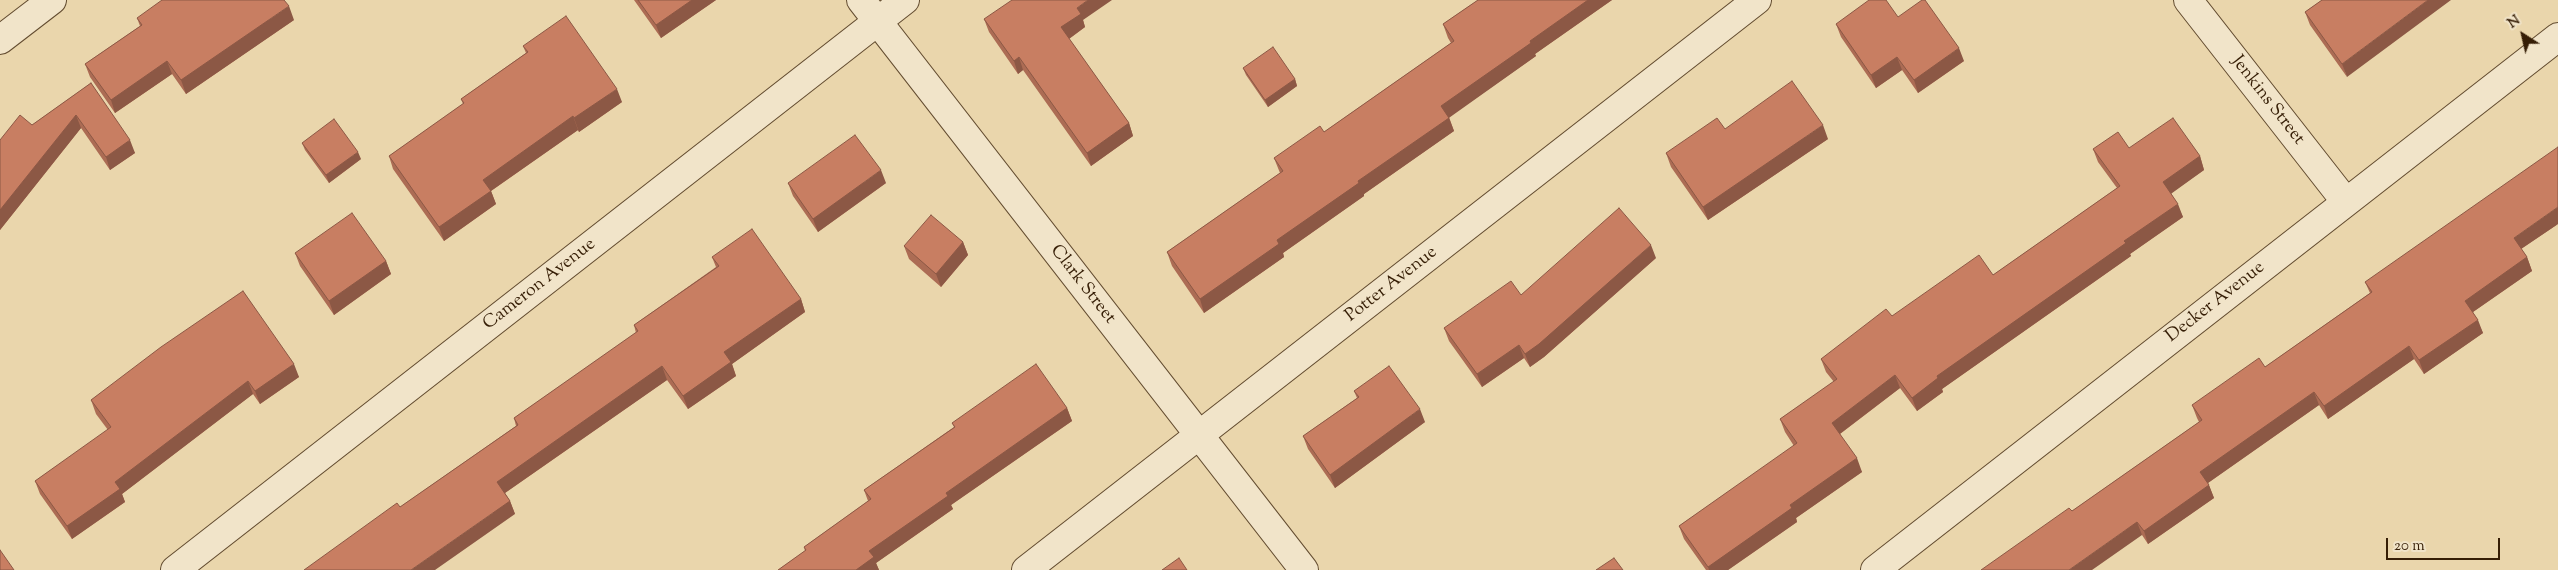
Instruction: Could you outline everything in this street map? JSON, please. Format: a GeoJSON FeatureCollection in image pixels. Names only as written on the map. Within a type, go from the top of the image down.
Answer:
{"type":"FeatureCollection","features":[{"type":"Feature","properties":{"kind":"street"},"geometry":{"type":"LineString","coordinates":[[0,40],[52,0]]}},
{"type":"Feature","properties":{"kind":"street","name":"Clark Street"},"geometry":{"type":"LineString","coordinates":[[861,0],[1304,570]]}},
{"type":"Feature","properties":{"kind":"street","name":"Cameron Avenue"},"geometry":{"type":"LineString","coordinates":[[175,570],[905,0]]}},
{"type":"Feature","properties":{"kind":"street","name":"Potter Avenue"},"geometry":{"type":"LineString","coordinates":[[1026,570],[1757,0]]}},
{"type":"Feature","properties":{"kind":"street","name":"Jenkins Street"},"geometry":{"type":"LineString","coordinates":[[2188,0],[2346,202]]}},
{"type":"Feature","properties":{"kind":"street","name":"Decker Avenue"},"geometry":{"type":"LineString","coordinates":[[1875,570],[2558,37]]}},
{"type":"Feature","properties":{"kind":"building"},"geometry":{"type":"Polygon","coordinates":[[[162,0],[284,0],[289,6],[181,80],[167,61],[111,100],[85,64],[142,25],[137,18],[162,0]]]}},
{"type":"Feature","properties":{"kind":"building"},"geometry":{"type":"Polygon","coordinates":[[[638,0],[692,0],[656,25],[638,0]]]}},
{"type":"Feature","properties":{"kind":"building"},"geometry":{"type":"Polygon","coordinates":[[[1012,0],[1088,0],[1077,8],[1081,14],[1061,27],[1129,123],[1087,153],[1019,57],[1014,61],[984,19],[1012,0]]]}},
{"type":"Feature","properties":{"kind":"building"},"geometry":{"type":"Polygon","coordinates":[[[1478,0],[1588,0],[1530,41],[1531,43],[1441,106],[1449,118],[1358,181],[1359,183],[1277,240],[1279,244],[1200,299],[1167,252],[1283,171],[1274,158],[1320,126],[1324,132],[1454,41],[1443,24],[1478,0]]]}},
{"type":"Feature","properties":{"kind":"building"},"geometry":{"type":"Polygon","coordinates":[[[1869,0],[1886,0],[1898,17],[1922,0],[1925,0],[1959,48],[1914,80],[1897,57],[1871,75],[1836,24],[1869,0]]]}},
{"type":"Feature","properties":{"kind":"building"},"geometry":{"type":"Polygon","coordinates":[[[2322,0],[2428,0],[2342,64],[2305,12],[2322,0]]]}},
{"type":"Feature","properties":{"kind":"building"},"geometry":{"type":"Polygon","coordinates":[[[566,16],[617,89],[574,118],[573,116],[483,180],[491,191],[439,227],[389,156],[464,103],[461,99],[528,52],[523,46],[566,16]]]}},
{"type":"Feature","properties":{"kind":"building"},"geometry":{"type":"Polygon","coordinates":[[[1273,47],[1295,79],[1265,100],[1243,68],[1273,47]]]}},
{"type":"Feature","properties":{"kind":"building"},"geometry":{"type":"Polygon","coordinates":[[[1792,81],[1823,125],[1703,207],[1666,153],[1717,118],[1725,129],[1792,81]]]}},
{"type":"Feature","properties":{"kind":"building"},"geometry":{"type":"Polygon","coordinates":[[[91,83],[130,140],[106,157],[76,115],[0,210],[0,140],[20,115],[32,125],[91,83]]]}},
{"type":"Feature","properties":{"kind":"building"},"geometry":{"type":"Polygon","coordinates":[[[2173,118],[2200,156],[2163,182],[2178,204],[2124,241],[2126,243],[1937,376],[1938,378],[1912,398],[1895,375],[1832,423],[1857,458],[1790,505],[1792,508],[1708,567],[1679,526],[1797,443],[1780,419],[1837,379],[1821,359],[1886,309],[1892,316],[1979,255],[1993,275],[2120,186],[2093,149],[2118,132],[2129,148],[2173,118]]]}},
{"type":"Feature","properties":{"kind":"building"},"geometry":{"type":"Polygon","coordinates":[[[334,119],[358,152],[326,175],[302,143],[334,119]]]}},
{"type":"Feature","properties":{"kind":"building"},"geometry":{"type":"Polygon","coordinates":[[[855,135],[881,170],[813,219],[788,183],[855,135]]]}},
{"type":"Feature","properties":{"kind":"building"},"geometry":{"type":"Polygon","coordinates":[[[2558,147],[2558,207],[2514,238],[2527,257],[2465,301],[2478,320],[2419,360],[2409,346],[2324,406],[2314,392],[2200,472],[2209,485],[2144,531],[2137,522],[2069,570],[1981,570],[2069,508],[2072,511],[2202,420],[2192,405],[2259,358],[2265,367],[2372,292],[2365,282],[2558,147]]]}},
{"type":"Feature","properties":{"kind":"building"},"geometry":{"type":"Polygon","coordinates":[[[1619,208],[1651,245],[1539,344],[1525,354],[1519,345],[1477,374],[1444,328],[1511,281],[1521,295],[1619,208]]]}},
{"type":"Feature","properties":{"kind":"building"},"geometry":{"type":"Polygon","coordinates":[[[352,213],[386,261],[329,301],[295,253],[352,213]]]}},
{"type":"Feature","properties":{"kind":"building"},"geometry":{"type":"Polygon","coordinates":[[[931,215],[963,242],[936,274],[904,246],[931,215]]]}},
{"type":"Feature","properties":{"kind":"building"},"geometry":{"type":"Polygon","coordinates":[[[752,229],[801,299],[724,352],[731,362],[683,396],[662,366],[497,482],[510,501],[411,570],[304,570],[397,503],[400,507],[518,425],[514,418],[638,331],[634,325],[719,266],[712,257],[752,229]]]}},
{"type":"Feature","properties":{"kind":"building"},"geometry":{"type":"Polygon","coordinates":[[[243,291],[294,364],[255,391],[248,381],[115,482],[120,489],[67,526],[35,481],[111,427],[91,400],[161,347],[243,291]]]}},
{"type":"Feature","properties":{"kind":"building"},"geometry":{"type":"Polygon","coordinates":[[[1036,364],[1067,408],[946,493],[948,496],[869,551],[874,557],[856,570],[778,570],[806,550],[804,547],[871,499],[864,490],[955,427],[952,423],[1036,364]]]}},
{"type":"Feature","properties":{"kind":"building"},"geometry":{"type":"Polygon","coordinates":[[[1389,366],[1420,409],[1330,475],[1303,436],[1359,397],[1354,391],[1389,366]]]}},
{"type":"Feature","properties":{"kind":"building"},"geometry":{"type":"Polygon","coordinates":[[[0,550],[14,570],[0,570],[0,550]]]}},
{"type":"Feature","properties":{"kind":"building"},"geometry":{"type":"Polygon","coordinates":[[[1179,558],[1187,570],[1162,570],[1179,558]]]}},
{"type":"Feature","properties":{"kind":"building"},"geometry":{"type":"Polygon","coordinates":[[[1614,558],[1623,570],[1596,570],[1614,558]]]}}]}
